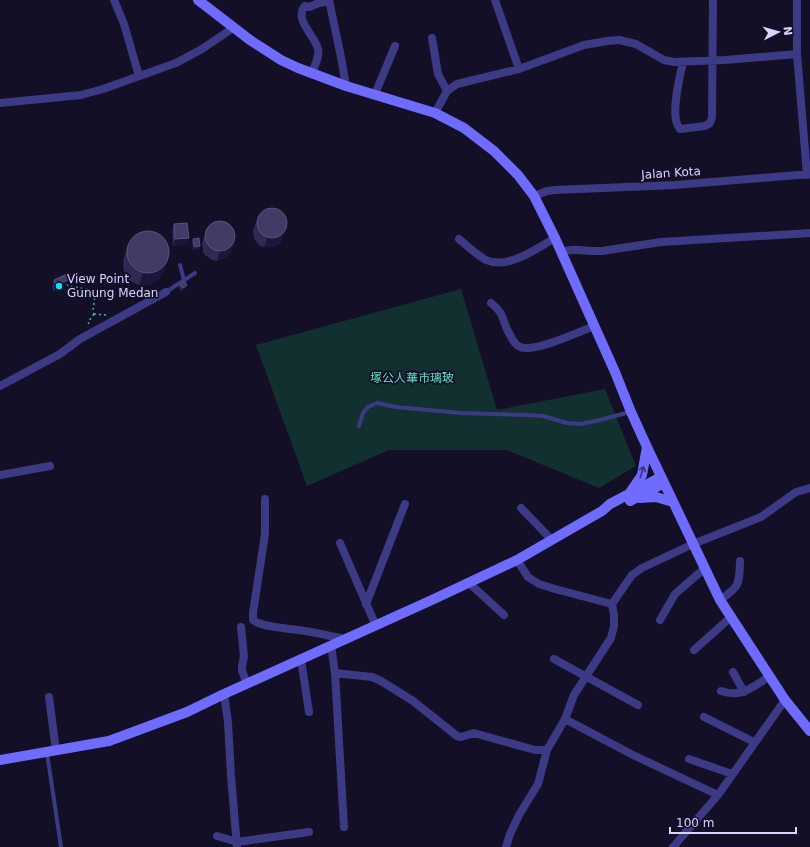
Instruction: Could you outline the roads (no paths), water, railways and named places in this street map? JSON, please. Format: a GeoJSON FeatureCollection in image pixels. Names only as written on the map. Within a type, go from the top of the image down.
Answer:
{"type":"FeatureCollection","features":[{"type":"Feature","properties":{"kind":"main road"},"geometry":{"type":"LineString","coordinates":[[198,0],[233,28],[280,60],[312,74],[346,86],[435,113],[464,128],[494,151],[518,175],[534,196],[555,238],[615,372],[631,412],[720,600],[769,677],[810,731]]}},
{"type":"Feature","properties":{"kind":"main road"},"geometry":{"type":"LineString","coordinates":[[631,496],[642,475],[647,447]]}},
{"type":"Feature","properties":{"kind":"main road"},"geometry":{"type":"LineString","coordinates":[[0,760],[109,741],[187,712],[247,683],[376,626],[517,560],[605,509],[613,509],[631,496],[662,480]]}},
{"type":"Feature","properties":{"kind":"main road"},"geometry":{"type":"LineString","coordinates":[[631,496],[656,497],[673,502]]}},
{"type":"Feature","properties":{"kind":"street"},"geometry":{"type":"LineString","coordinates":[[114,0],[124,24],[139,76]]}},
{"type":"Feature","properties":{"kind":"street"},"geometry":{"type":"LineString","coordinates":[[495,0],[519,69]]}},
{"type":"Feature","properties":{"kind":"street"},"geometry":{"type":"LineString","coordinates":[[683,62],[675,102],[675,123],[680,129],[705,126],[710,123],[712,117],[713,0]]}},
{"type":"Feature","properties":{"kind":"street"},"geometry":{"type":"LineString","coordinates":[[797,0],[797,54],[808,175]]}},
{"type":"Feature","properties":{"kind":"street"},"geometry":{"type":"LineString","coordinates":[[312,74],[318,55],[318,49],[306,29],[302,16],[302,9],[305,6],[309,7],[319,2],[329,1],[346,86]]}},
{"type":"Feature","properties":{"kind":"street"},"geometry":{"type":"LineString","coordinates":[[0,103],[81,94],[103,89],[176,63],[202,49],[233,28]]}},
{"type":"Feature","properties":{"kind":"street"},"geometry":{"type":"LineString","coordinates":[[432,38],[438,74],[440,81],[447,91]]}},
{"type":"Feature","properties":{"kind":"street"},"geometry":{"type":"LineString","coordinates":[[435,113],[447,91],[457,84],[519,69],[584,46],[607,41],[619,40],[636,44],[664,60],[683,62],[797,54]]}},
{"type":"Feature","properties":{"kind":"street"},"geometry":{"type":"LineString","coordinates":[[375,94],[395,46]]}},
{"type":"Feature","properties":{"kind":"street","name":"Jalan Kota"},"geometry":{"type":"LineString","coordinates":[[534,196],[546,191],[559,189],[675,185],[808,175]]}},
{"type":"Feature","properties":{"kind":"street"},"geometry":{"type":"LineString","coordinates":[[561,252],[571,249],[602,251],[661,242],[810,233]]}},
{"type":"Feature","properties":{"kind":"street"},"geometry":{"type":"LineString","coordinates":[[459,239],[483,258],[494,262],[521,257],[555,238]]}},
{"type":"Feature","properties":{"kind":"street"},"geometry":{"type":"LineString","coordinates":[[0,386],[60,354],[80,339],[166,292]]}},
{"type":"Feature","properties":{"kind":"street"},"geometry":{"type":"LineString","coordinates":[[491,304],[502,314],[508,333],[514,342],[520,347],[525,348],[539,346],[560,340],[594,326]]}},
{"type":"Feature","properties":{"kind":"street"},"geometry":{"type":"LineString","coordinates":[[0,476],[50,466]]}},
{"type":"Feature","properties":{"kind":"street"},"geometry":{"type":"LineString","coordinates":[[506,847],[519,815],[538,784],[547,750],[565,719],[574,695],[611,638],[614,620],[612,604],[632,575],[642,568],[693,544],[761,517],[796,492],[810,488]]}},
{"type":"Feature","properties":{"kind":"street"},"geometry":{"type":"LineString","coordinates":[[265,499],[265,534],[256,599],[252,613],[254,622],[274,627],[311,632],[345,639]]}},
{"type":"Feature","properties":{"kind":"street"},"geometry":{"type":"LineString","coordinates":[[366,604],[405,504]]}},
{"type":"Feature","properties":{"kind":"street"},"geometry":{"type":"LineString","coordinates":[[521,508],[551,539]]}},
{"type":"Feature","properties":{"kind":"street"},"geometry":{"type":"LineString","coordinates":[[340,543],[376,626]]}},
{"type":"Feature","properties":{"kind":"street"},"geometry":{"type":"LineString","coordinates":[[517,560],[528,577],[539,584],[612,604]]}},
{"type":"Feature","properties":{"kind":"street"},"geometry":{"type":"LineString","coordinates":[[720,600],[733,591],[738,583],[740,561]]}},
{"type":"Feature","properties":{"kind":"street"},"geometry":{"type":"LineString","coordinates":[[660,620],[674,594],[705,568]]}},
{"type":"Feature","properties":{"kind":"street"},"geometry":{"type":"LineString","coordinates":[[469,583],[504,615]]}},
{"type":"Feature","properties":{"kind":"street"},"geometry":{"type":"LineString","coordinates":[[694,650],[731,617]]}},
{"type":"Feature","properties":{"kind":"street"},"geometry":{"type":"LineString","coordinates":[[241,627],[244,656],[242,672],[247,683]]}},
{"type":"Feature","properties":{"kind":"street"},"geometry":{"type":"LineString","coordinates":[[331,645],[335,673],[344,827]]}},
{"type":"Feature","properties":{"kind":"street"},"geometry":{"type":"LineString","coordinates":[[301,659],[309,712]]}},
{"type":"Feature","properties":{"kind":"street"},"geometry":{"type":"LineString","coordinates":[[554,659],[638,705]]}},
{"type":"Feature","properties":{"kind":"street"},"geometry":{"type":"LineString","coordinates":[[733,672],[744,692]]}},
{"type":"Feature","properties":{"kind":"street"},"geometry":{"type":"LineString","coordinates":[[335,673],[372,677],[381,681],[413,701],[456,736],[461,737],[474,733],[535,750],[547,750]]}},
{"type":"Feature","properties":{"kind":"street"},"geometry":{"type":"LineString","coordinates":[[721,691],[736,694],[744,692],[769,677]]}},
{"type":"Feature","properties":{"kind":"street"},"geometry":{"type":"LineString","coordinates":[[224,694],[228,722],[237,844]]}},
{"type":"Feature","properties":{"kind":"street"},"geometry":{"type":"LineString","coordinates":[[49,696],[51,752]]}},
{"type":"Feature","properties":{"kind":"street"},"geometry":{"type":"LineString","coordinates":[[673,847],[718,795],[785,700]]}},
{"type":"Feature","properties":{"kind":"street"},"geometry":{"type":"LineString","coordinates":[[704,718],[754,742]]}},
{"type":"Feature","properties":{"kind":"street"},"geometry":{"type":"LineString","coordinates":[[565,719],[633,755],[718,795]]}},
{"type":"Feature","properties":{"kind":"street"},"geometry":{"type":"LineString","coordinates":[[689,759],[732,774]]}},
{"type":"Feature","properties":{"kind":"street"},"geometry":{"type":"LineString","coordinates":[[217,836],[237,844],[309,832]]}},
{"type":"Feature","properties":{"kind":"lane"},"geometry":{"type":"LineString","coordinates":[[180,265],[184,280]]}},
{"type":"Feature","properties":{"kind":"lane"},"geometry":{"type":"LineString","coordinates":[[166,292],[195,273]]}},
{"type":"Feature","properties":{"kind":"lane"},"geometry":{"type":"LineString","coordinates":[[359,426],[363,413],[368,407],[377,403],[396,407],[461,414],[536,416],[567,423],[580,424],[631,412]]}},
{"type":"Feature","properties":{"kind":"lane"},"geometry":{"type":"LineString","coordinates":[[51,752],[61,847]]}},
{"type":"Feature","properties":{"kind":"place","name":"View Point Gunung Medan"},"geometry":{"type":"Point","coordinates":[59,286]}},
{"type":"Feature","properties":{"kind":"park label","name":"塚公人華市璃玻"},"geometry":{"type":"Point","coordinates":[412,378]}}]}
